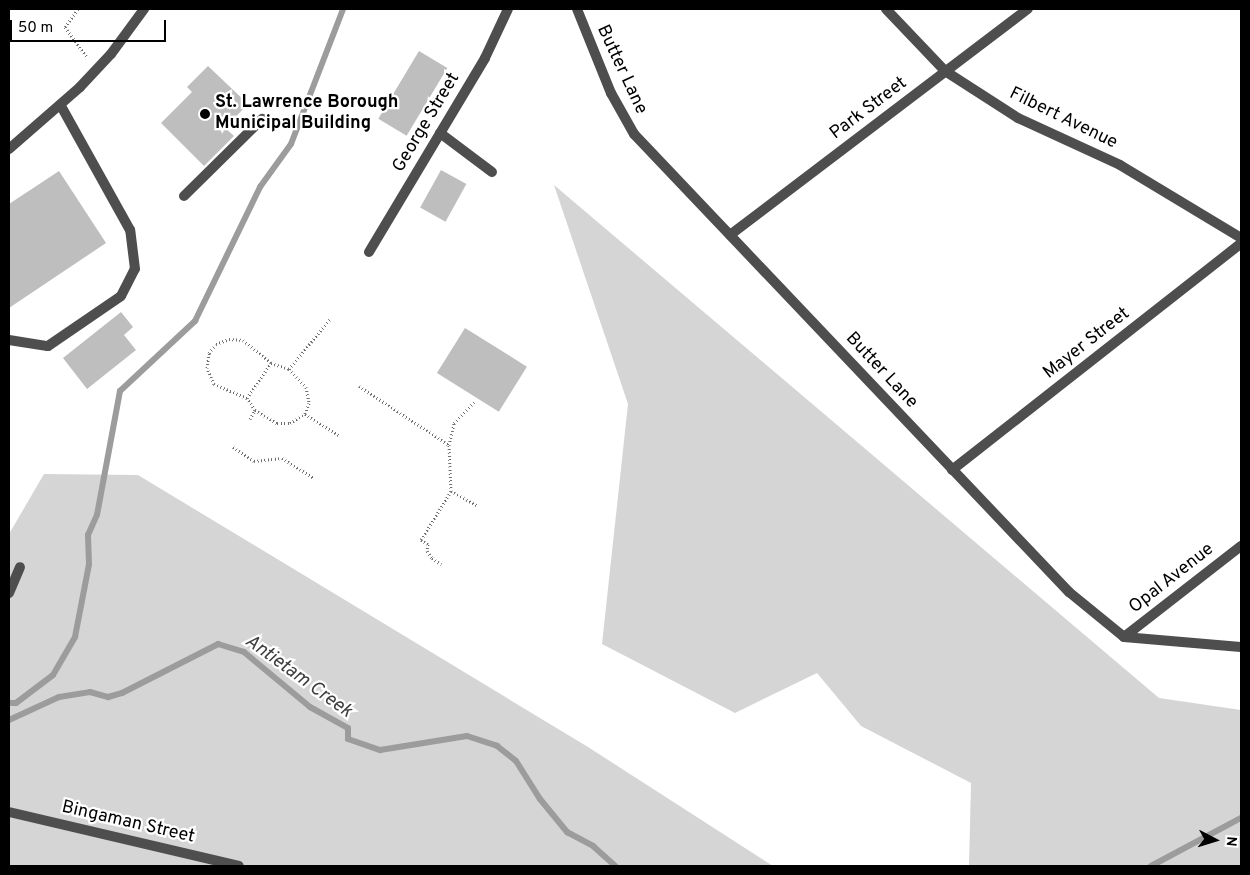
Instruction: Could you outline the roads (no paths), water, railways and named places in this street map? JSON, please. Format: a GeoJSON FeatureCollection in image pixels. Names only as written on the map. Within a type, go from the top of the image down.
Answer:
{"type":"FeatureCollection","features":[{"type":"Feature","properties":{"kind":"street"},"geometry":{"type":"LineString","coordinates":[[9,149],[61,106],[96,70],[144,9]]}},
{"type":"Feature","properties":{"kind":"street","name":"George Street"},"geometry":{"type":"LineString","coordinates":[[370,252],[485,58],[508,9]]}},
{"type":"Feature","properties":{"kind":"street","name":"Butter Lane"},"geometry":{"type":"LineString","coordinates":[[577,9],[611,93],[634,134],[1069,592],[1124,637]]}},
{"type":"Feature","properties":{"kind":"street","name":"Filbert Avenue"},"geometry":{"type":"LineString","coordinates":[[886,9],[945,71],[1018,118],[1120,164],[1241,238]]}},
{"type":"Feature","properties":{"kind":"street","name":"Park Street"},"geometry":{"type":"LineString","coordinates":[[730,234],[1028,9]]}},
{"type":"Feature","properties":{"kind":"street"},"geometry":{"type":"LineString","coordinates":[[9,340],[48,346],[121,296],[135,269],[130,230],[61,106]]}},
{"type":"Feature","properties":{"kind":"street"},"geometry":{"type":"LineString","coordinates":[[184,196],[262,119]]}},
{"type":"Feature","properties":{"kind":"street"},"geometry":{"type":"LineString","coordinates":[[440,134],[492,172]]}},
{"type":"Feature","properties":{"kind":"street","name":"Mayer Street"},"geometry":{"type":"LineString","coordinates":[[952,470],[1241,243]]}},
{"type":"Feature","properties":{"kind":"street","name":"Opal Avenue"},"geometry":{"type":"LineString","coordinates":[[1124,637],[1241,546]]}},
{"type":"Feature","properties":{"kind":"street"},"geometry":{"type":"LineString","coordinates":[[9,593],[20,567]]}},
{"type":"Feature","properties":{"kind":"street"},"geometry":{"type":"LineString","coordinates":[[1124,637],[1241,647]]}},
{"type":"Feature","properties":{"kind":"street","name":"Bingaman Street"},"geometry":{"type":"LineString","coordinates":[[9,812],[240,866]]}},
{"type":"Feature","properties":{"kind":"waterway"},"geometry":{"type":"LineString","coordinates":[[9,703],[16,703],[53,675],[75,637],[89,564],[88,535],[97,515],[120,391],[195,321],[260,187],[291,144],[343,9]]}},
{"type":"Feature","properties":{"kind":"waterway","name":"Antietam Creek"},"geometry":{"type":"LineString","coordinates":[[9,720],[59,697],[90,692],[108,697],[122,693],[218,644],[244,652],[310,707],[348,728],[348,739],[380,750],[467,736],[497,746],[516,761],[540,799],[567,832],[593,846],[615,866]]}},
{"type":"Feature","properties":{"kind":"waterway","name":"Antietam Creek"},"geometry":{"type":"LineString","coordinates":[[1151,866],[1241,818]]}},
{"type":"Feature","properties":{"kind":"place","name":"St. Lawrence Borough Municipal Building"},"geometry":{"type":"Point","coordinates":[205,114]}}]}
